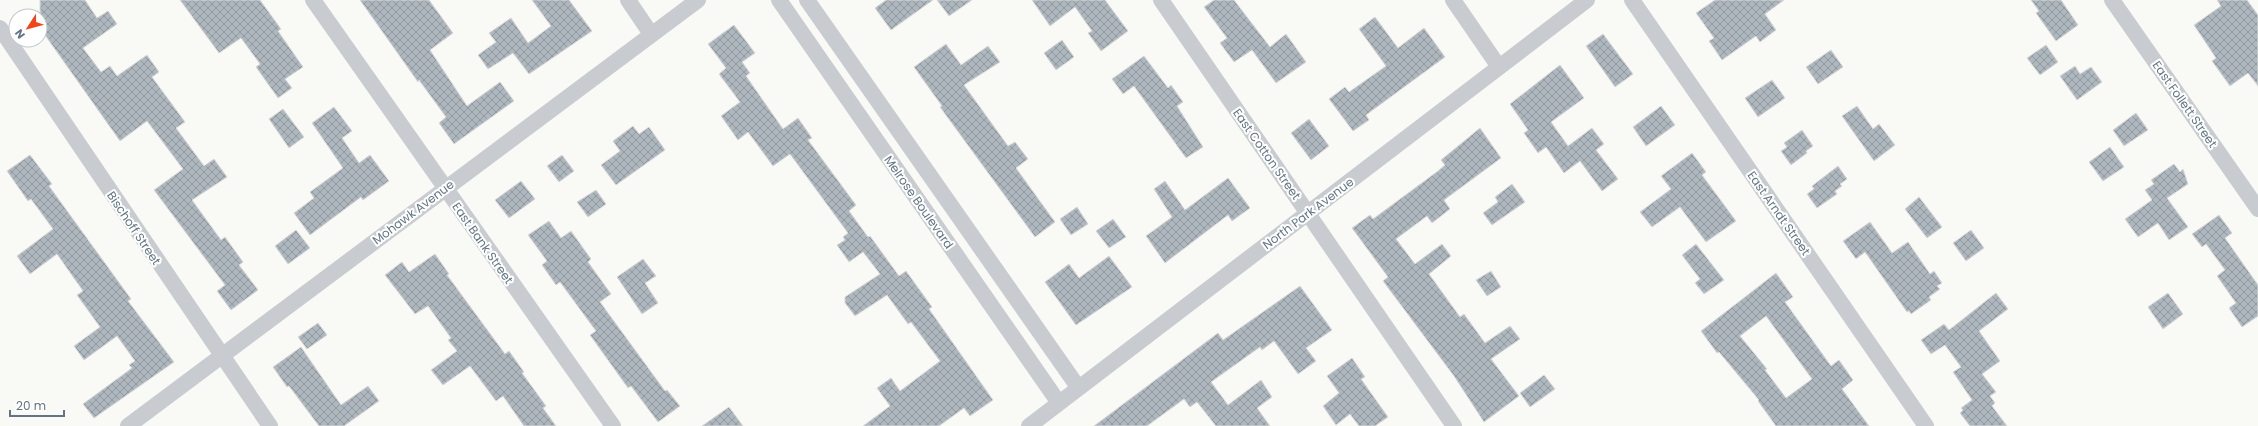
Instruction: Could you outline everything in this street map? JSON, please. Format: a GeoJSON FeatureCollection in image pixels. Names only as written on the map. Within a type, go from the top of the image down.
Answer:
{"type":"FeatureCollection","features":[{"type":"Feature","properties":{"kind":"street","name":"East Bank Street"},"geometry":{"type":"LineString","coordinates":[[313,0],[612,426]]}},
{"type":"Feature","properties":{"kind":"street"},"geometry":{"type":"LineString","coordinates":[[628,0],[651,34]]}},
{"type":"Feature","properties":{"kind":"street","name":"Mohawk Avenue"},"geometry":{"type":"LineString","coordinates":[[128,426],[698,0]]}},
{"type":"Feature","properties":{"kind":"street","name":"Melrose Boulevard"},"geometry":{"type":"LineString","coordinates":[[779,0],[1059,403]]}},
{"type":"Feature","properties":{"kind":"street","name":"Melrose Boulevard"},"geometry":{"type":"LineString","coordinates":[[806,0],[1078,387]]}},
{"type":"Feature","properties":{"kind":"street","name":"East Cotton Street"},"geometry":{"type":"LineString","coordinates":[[1161,0],[1308,213],[1447,423]]}},
{"type":"Feature","properties":{"kind":"street"},"geometry":{"type":"LineString","coordinates":[[1453,0],[1499,67]]}},
{"type":"Feature","properties":{"kind":"street","name":"North Park Avenue"},"geometry":{"type":"LineString","coordinates":[[1029,426],[1078,387],[1587,0]]}},
{"type":"Feature","properties":{"kind":"street","name":"East Arndt Street"},"geometry":{"type":"LineString","coordinates":[[1632,0],[1926,426]]}},
{"type":"Feature","properties":{"kind":"street","name":"East Follett Street"},"geometry":{"type":"LineString","coordinates":[[2112,0],[2258,209]]}},
{"type":"Feature","properties":{"kind":"street","name":"Bischoff Street"},"geometry":{"type":"LineString","coordinates":[[0,28],[270,426]]}},
{"type":"Feature","properties":{"kind":"building"},"geometry":{"type":"Polygon","coordinates":[[[40,0],[85,0],[97,18],[108,11],[117,24],[83,48],[101,72],[110,66],[117,76],[147,55],[159,72],[152,77],[185,122],[176,128],[204,166],[214,159],[227,177],[192,200],[221,240],[225,237],[243,262],[239,265],[258,290],[231,310],[217,291],[225,285],[154,190],[183,169],[147,121],[120,141],[48,39],[48,8],[40,8],[40,0]]]}},
{"type":"Feature","properties":{"kind":"building"},"geometry":{"type":"Polygon","coordinates":[[[180,0],[260,0],[281,29],[278,31],[303,67],[285,79],[292,88],[278,98],[256,67],[260,64],[241,38],[219,53],[180,0]]]}},
{"type":"Feature","properties":{"kind":"building"},"geometry":{"type":"Polygon","coordinates":[[[360,0],[429,0],[453,33],[430,50],[467,106],[500,82],[514,101],[454,144],[439,123],[446,117],[419,80],[418,82],[360,0]]]}},
{"type":"Feature","properties":{"kind":"building"},"geometry":{"type":"Polygon","coordinates":[[[532,0],[569,0],[592,31],[529,74],[513,53],[488,69],[478,55],[496,42],[489,33],[511,18],[528,43],[551,26],[532,0]]]}},
{"type":"Feature","properties":{"kind":"building"},"geometry":{"type":"Polygon","coordinates":[[[886,0],[933,0],[891,30],[875,8],[886,0]]]}},
{"type":"Feature","properties":{"kind":"building"},"geometry":{"type":"Polygon","coordinates":[[[937,0],[972,0],[949,16],[937,0]]]}},
{"type":"Feature","properties":{"kind":"building"},"geometry":{"type":"Polygon","coordinates":[[[1032,0],[1105,0],[1128,31],[1101,51],[1088,33],[1092,31],[1075,7],[1050,26],[1032,0]]]}},
{"type":"Feature","properties":{"kind":"building"},"geometry":{"type":"Polygon","coordinates":[[[1214,0],[1234,0],[1270,47],[1286,34],[1306,62],[1276,83],[1252,50],[1234,62],[1220,43],[1227,38],[1204,7],[1214,0]]]}},
{"type":"Feature","properties":{"kind":"building"},"geometry":{"type":"Polygon","coordinates":[[[1715,0],[1784,0],[1765,14],[1776,30],[1760,42],[1756,36],[1722,60],[1709,41],[1714,38],[1696,13],[1715,0]]]}},
{"type":"Feature","properties":{"kind":"building"},"geometry":{"type":"Polygon","coordinates":[[[2031,0],[2061,0],[2078,25],[2056,41],[2036,13],[2039,11],[2031,0]]]}},
{"type":"Feature","properties":{"kind":"building"},"geometry":{"type":"Polygon","coordinates":[[[2217,0],[2247,0],[2258,15],[2258,86],[2248,73],[2230,86],[2212,61],[2216,58],[2194,25],[2221,6],[2217,0]]]}},
{"type":"Feature","properties":{"kind":"building"},"geometry":{"type":"Polygon","coordinates":[[[1375,17],[1398,48],[1424,28],[1445,57],[1366,115],[1369,120],[1353,131],[1329,99],[1345,87],[1349,92],[1386,66],[1359,29],[1375,17]]]}},
{"type":"Feature","properties":{"kind":"building"},"geometry":{"type":"Polygon","coordinates":[[[734,25],[755,53],[742,62],[750,73],[746,76],[783,129],[798,118],[812,138],[808,140],[856,205],[849,211],[868,237],[870,236],[899,276],[906,271],[932,307],[929,309],[993,400],[970,416],[964,408],[939,426],[863,426],[890,406],[877,388],[891,378],[900,391],[940,361],[911,322],[908,324],[887,295],[855,316],[845,303],[845,297],[880,274],[863,252],[849,262],[837,245],[845,240],[843,237],[848,233],[790,154],[773,166],[748,132],[738,140],[721,116],[740,102],[719,74],[726,68],[708,44],[734,25]]]}},
{"type":"Feature","properties":{"kind":"building"},"geometry":{"type":"Polygon","coordinates":[[[1603,34],[1633,74],[1615,87],[1586,46],[1603,34]]]}},
{"type":"Feature","properties":{"kind":"building"},"geometry":{"type":"Polygon","coordinates":[[[1062,40],[1074,57],[1056,70],[1044,53],[1062,40]]]}},
{"type":"Feature","properties":{"kind":"building"},"geometry":{"type":"Polygon","coordinates":[[[946,44],[961,65],[988,46],[1000,62],[964,85],[1008,146],[1015,142],[1028,159],[1016,168],[1055,222],[1035,237],[940,107],[942,106],[914,67],[946,44]]]}},
{"type":"Feature","properties":{"kind":"building"},"geometry":{"type":"Polygon","coordinates":[[[2046,45],[2058,62],[2040,75],[2027,58],[2046,45]]]}},
{"type":"Feature","properties":{"kind":"building"},"geometry":{"type":"Polygon","coordinates":[[[1831,50],[1843,67],[1818,84],[1806,67],[1831,50]]]}},
{"type":"Feature","properties":{"kind":"building"},"geometry":{"type":"Polygon","coordinates":[[[1144,56],[1168,88],[1171,85],[1183,102],[1177,106],[1203,147],[1186,158],[1134,86],[1123,94],[1112,79],[1144,56]]]}},
{"type":"Feature","properties":{"kind":"building"},"geometry":{"type":"Polygon","coordinates":[[[1560,65],[1584,98],[1551,122],[1568,146],[1592,128],[1604,144],[1596,150],[1618,179],[1602,191],[1580,161],[1564,173],[1546,147],[1538,153],[1524,133],[1528,130],[1510,104],[1560,65]]]}},
{"type":"Feature","properties":{"kind":"building"},"geometry":{"type":"Polygon","coordinates":[[[2075,66],[2080,74],[2091,67],[2102,82],[2077,100],[2060,76],[2075,66]]]}},
{"type":"Feature","properties":{"kind":"building"},"geometry":{"type":"Polygon","coordinates":[[[1772,80],[1785,98],[1758,117],[1745,98],[1772,80]]]}},
{"type":"Feature","properties":{"kind":"building"},"geometry":{"type":"Polygon","coordinates":[[[1661,106],[1675,125],[1646,146],[1633,127],[1661,106]]]}},
{"type":"Feature","properties":{"kind":"building"},"geometry":{"type":"Polygon","coordinates":[[[1857,106],[1873,129],[1879,124],[1895,145],[1874,161],[1842,116],[1857,106]]]}},
{"type":"Feature","properties":{"kind":"building"},"geometry":{"type":"Polygon","coordinates":[[[334,107],[352,131],[342,138],[359,163],[370,155],[389,181],[363,200],[361,197],[310,235],[294,213],[314,198],[310,192],[343,168],[312,123],[334,107]]]}},
{"type":"Feature","properties":{"kind":"building"},"geometry":{"type":"Polygon","coordinates":[[[283,109],[304,137],[289,148],[269,119],[283,109]]]}},
{"type":"Feature","properties":{"kind":"building"},"geometry":{"type":"Polygon","coordinates":[[[2136,113],[2148,130],[2124,146],[2113,130],[2136,113]]]}},
{"type":"Feature","properties":{"kind":"building"},"geometry":{"type":"Polygon","coordinates":[[[1309,119],[1329,146],[1311,160],[1291,133],[1309,119]]]}},
{"type":"Feature","properties":{"kind":"building"},"geometry":{"type":"Polygon","coordinates":[[[633,126],[639,134],[649,127],[665,150],[616,185],[601,165],[620,151],[613,141],[633,126]]]}},
{"type":"Feature","properties":{"kind":"building"},"geometry":{"type":"Polygon","coordinates":[[[1480,128],[1501,158],[1444,200],[1450,209],[1432,223],[1427,216],[1396,239],[1415,264],[1442,244],[1451,256],[1429,274],[1460,317],[1464,314],[1485,343],[1510,326],[1520,339],[1491,359],[1519,396],[1484,422],[1454,376],[1383,281],[1388,277],[1352,228],[1370,215],[1373,219],[1438,171],[1445,165],[1441,160],[1480,128]]]}},
{"type":"Feature","properties":{"kind":"building"},"geometry":{"type":"Polygon","coordinates":[[[1802,130],[1813,146],[1806,151],[1807,153],[1791,165],[1781,151],[1787,147],[1784,143],[1802,130]]]}},
{"type":"Feature","properties":{"kind":"building"},"geometry":{"type":"Polygon","coordinates":[[[2110,147],[2124,167],[2103,181],[2089,162],[2110,147]]]}},
{"type":"Feature","properties":{"kind":"building"},"geometry":{"type":"Polygon","coordinates":[[[1692,153],[1706,172],[1702,175],[1736,221],[1706,242],[1680,207],[1652,227],[1640,212],[1671,189],[1661,176],[1692,153]]]}},
{"type":"Feature","properties":{"kind":"building"},"geometry":{"type":"Polygon","coordinates":[[[30,155],[52,184],[49,186],[131,299],[128,301],[174,362],[94,418],[83,404],[132,368],[129,365],[135,361],[117,336],[84,360],[74,346],[100,327],[77,295],[83,291],[57,254],[30,274],[17,256],[53,229],[31,199],[28,201],[7,171],[30,155]]]}},
{"type":"Feature","properties":{"kind":"building"},"geometry":{"type":"Polygon","coordinates":[[[562,155],[574,171],[559,182],[547,166],[562,155]]]}},
{"type":"Feature","properties":{"kind":"building"},"geometry":{"type":"Polygon","coordinates":[[[2174,164],[2180,172],[2183,169],[2188,184],[2167,198],[2188,227],[2169,240],[2158,223],[2138,237],[2125,219],[2152,200],[2145,190],[2154,184],[2151,180],[2174,164]]]}},
{"type":"Feature","properties":{"kind":"building"},"geometry":{"type":"Polygon","coordinates":[[[1838,166],[1847,179],[1840,184],[1842,186],[1835,191],[1837,194],[1817,208],[1807,194],[1814,189],[1812,186],[1838,166]]]}},
{"type":"Feature","properties":{"kind":"building"},"geometry":{"type":"Polygon","coordinates":[[[1228,178],[1250,208],[1232,221],[1228,215],[1165,263],[1146,236],[1172,217],[1154,189],[1165,181],[1185,210],[1228,178]]]}},
{"type":"Feature","properties":{"kind":"building"},"geometry":{"type":"Polygon","coordinates":[[[521,181],[535,199],[509,218],[495,200],[521,181]]]}},
{"type":"Feature","properties":{"kind":"building"},"geometry":{"type":"Polygon","coordinates":[[[1512,184],[1525,202],[1492,225],[1483,213],[1498,202],[1495,197],[1512,184]]]}},
{"type":"Feature","properties":{"kind":"building"},"geometry":{"type":"Polygon","coordinates":[[[596,190],[606,204],[588,217],[577,202],[596,190]]]}},
{"type":"Feature","properties":{"kind":"building"},"geometry":{"type":"Polygon","coordinates":[[[1919,197],[1942,227],[1927,238],[1905,209],[1919,197]]]}},
{"type":"Feature","properties":{"kind":"building"},"geometry":{"type":"Polygon","coordinates":[[[1077,207],[1088,224],[1071,235],[1060,219],[1077,207]]]}},
{"type":"Feature","properties":{"kind":"building"},"geometry":{"type":"Polygon","coordinates":[[[2219,215],[2232,233],[2225,238],[2258,285],[2258,316],[2242,327],[2229,308],[2236,303],[2217,276],[2225,270],[2206,244],[2202,247],[2192,234],[2219,215]]]}},
{"type":"Feature","properties":{"kind":"building"},"geometry":{"type":"Polygon","coordinates":[[[1113,219],[1126,237],[1109,248],[1096,231],[1113,219]]]}},
{"type":"Feature","properties":{"kind":"building"},"geometry":{"type":"Polygon","coordinates":[[[549,221],[561,238],[571,231],[591,259],[588,262],[611,294],[600,302],[665,391],[667,390],[680,406],[658,422],[631,386],[628,388],[590,335],[596,331],[560,282],[556,285],[542,265],[547,261],[528,235],[549,221]]]}},
{"type":"Feature","properties":{"kind":"building"},"geometry":{"type":"Polygon","coordinates":[[[1870,222],[1892,253],[1908,242],[1930,274],[1934,271],[1942,283],[1937,286],[1940,289],[1929,297],[1931,300],[1911,314],[1909,311],[1907,312],[1865,252],[1856,259],[1843,241],[1870,222]]]}},
{"type":"Feature","properties":{"kind":"building"},"geometry":{"type":"Polygon","coordinates":[[[296,230],[310,248],[288,264],[275,246],[296,230]]]}},
{"type":"Feature","properties":{"kind":"building"},"geometry":{"type":"Polygon","coordinates":[[[1971,230],[1984,248],[1966,261],[1953,243],[1971,230]]]}},
{"type":"Feature","properties":{"kind":"building"},"geometry":{"type":"Polygon","coordinates":[[[1696,244],[1724,280],[1704,294],[1695,283],[1700,279],[1682,255],[1696,244]]]}},
{"type":"Feature","properties":{"kind":"building"},"geometry":{"type":"Polygon","coordinates":[[[435,254],[449,274],[447,275],[505,354],[509,351],[524,372],[522,373],[546,406],[543,408],[556,426],[524,426],[503,396],[496,401],[470,366],[443,385],[431,370],[457,351],[448,340],[451,338],[428,306],[415,314],[385,275],[402,262],[409,272],[435,254]]]}},
{"type":"Feature","properties":{"kind":"building"},"geometry":{"type":"Polygon","coordinates":[[[1109,256],[1132,287],[1076,325],[1045,282],[1069,264],[1079,278],[1109,256]]]}},
{"type":"Feature","properties":{"kind":"building"},"geometry":{"type":"Polygon","coordinates":[[[643,259],[656,276],[645,283],[658,303],[642,314],[617,277],[643,259]]]}},
{"type":"Feature","properties":{"kind":"building"},"geometry":{"type":"Polygon","coordinates":[[[1491,271],[1501,287],[1487,296],[1476,280],[1491,271]]]}},
{"type":"Feature","properties":{"kind":"building"},"geometry":{"type":"Polygon","coordinates":[[[1776,273],[1793,297],[1785,302],[1831,366],[1839,360],[1853,380],[1842,389],[1869,426],[1776,426],[1758,401],[1759,400],[1719,352],[1717,353],[1701,331],[1776,273]],[[1766,316],[1740,336],[1767,369],[1765,370],[1786,398],[1812,379],[1766,316]]]}},
{"type":"Feature","properties":{"kind":"building"},"geometry":{"type":"Polygon","coordinates":[[[1300,286],[1332,330],[1306,348],[1316,361],[1298,374],[1274,341],[1262,350],[1260,347],[1211,382],[1228,405],[1261,380],[1272,397],[1257,408],[1270,426],[1216,426],[1197,402],[1190,407],[1184,399],[1147,426],[1094,426],[1218,333],[1223,340],[1300,286]]]}},
{"type":"Feature","properties":{"kind":"building"},"geometry":{"type":"Polygon","coordinates":[[[1996,293],[2008,309],[1979,331],[2000,361],[1982,374],[1996,392],[1990,396],[1995,403],[1992,406],[2007,426],[1970,426],[1960,413],[1963,410],[1961,408],[1972,400],[1953,372],[1961,367],[1945,345],[1931,354],[1921,340],[1944,324],[1949,330],[1996,293]]]}},
{"type":"Feature","properties":{"kind":"building"},"geometry":{"type":"Polygon","coordinates":[[[2168,293],[2183,314],[2163,329],[2148,307],[2168,293]]]}},
{"type":"Feature","properties":{"kind":"building"},"geometry":{"type":"Polygon","coordinates":[[[318,323],[327,335],[307,349],[298,337],[318,323]]]}},
{"type":"Feature","properties":{"kind":"building"},"geometry":{"type":"Polygon","coordinates":[[[301,347],[341,405],[368,386],[379,401],[344,426],[319,426],[289,386],[287,387],[273,367],[301,347]]]}},
{"type":"Feature","properties":{"kind":"building"},"geometry":{"type":"Polygon","coordinates":[[[1352,358],[1365,377],[1361,379],[1388,417],[1375,426],[1359,426],[1350,414],[1336,425],[1323,406],[1339,393],[1327,376],[1352,358]]]}},
{"type":"Feature","properties":{"kind":"building"},"geometry":{"type":"Polygon","coordinates":[[[1544,375],[1555,389],[1530,407],[1520,393],[1544,375]]]}},
{"type":"Feature","properties":{"kind":"building"},"geometry":{"type":"Polygon","coordinates":[[[729,407],[743,426],[702,426],[729,407]]]}}]}
